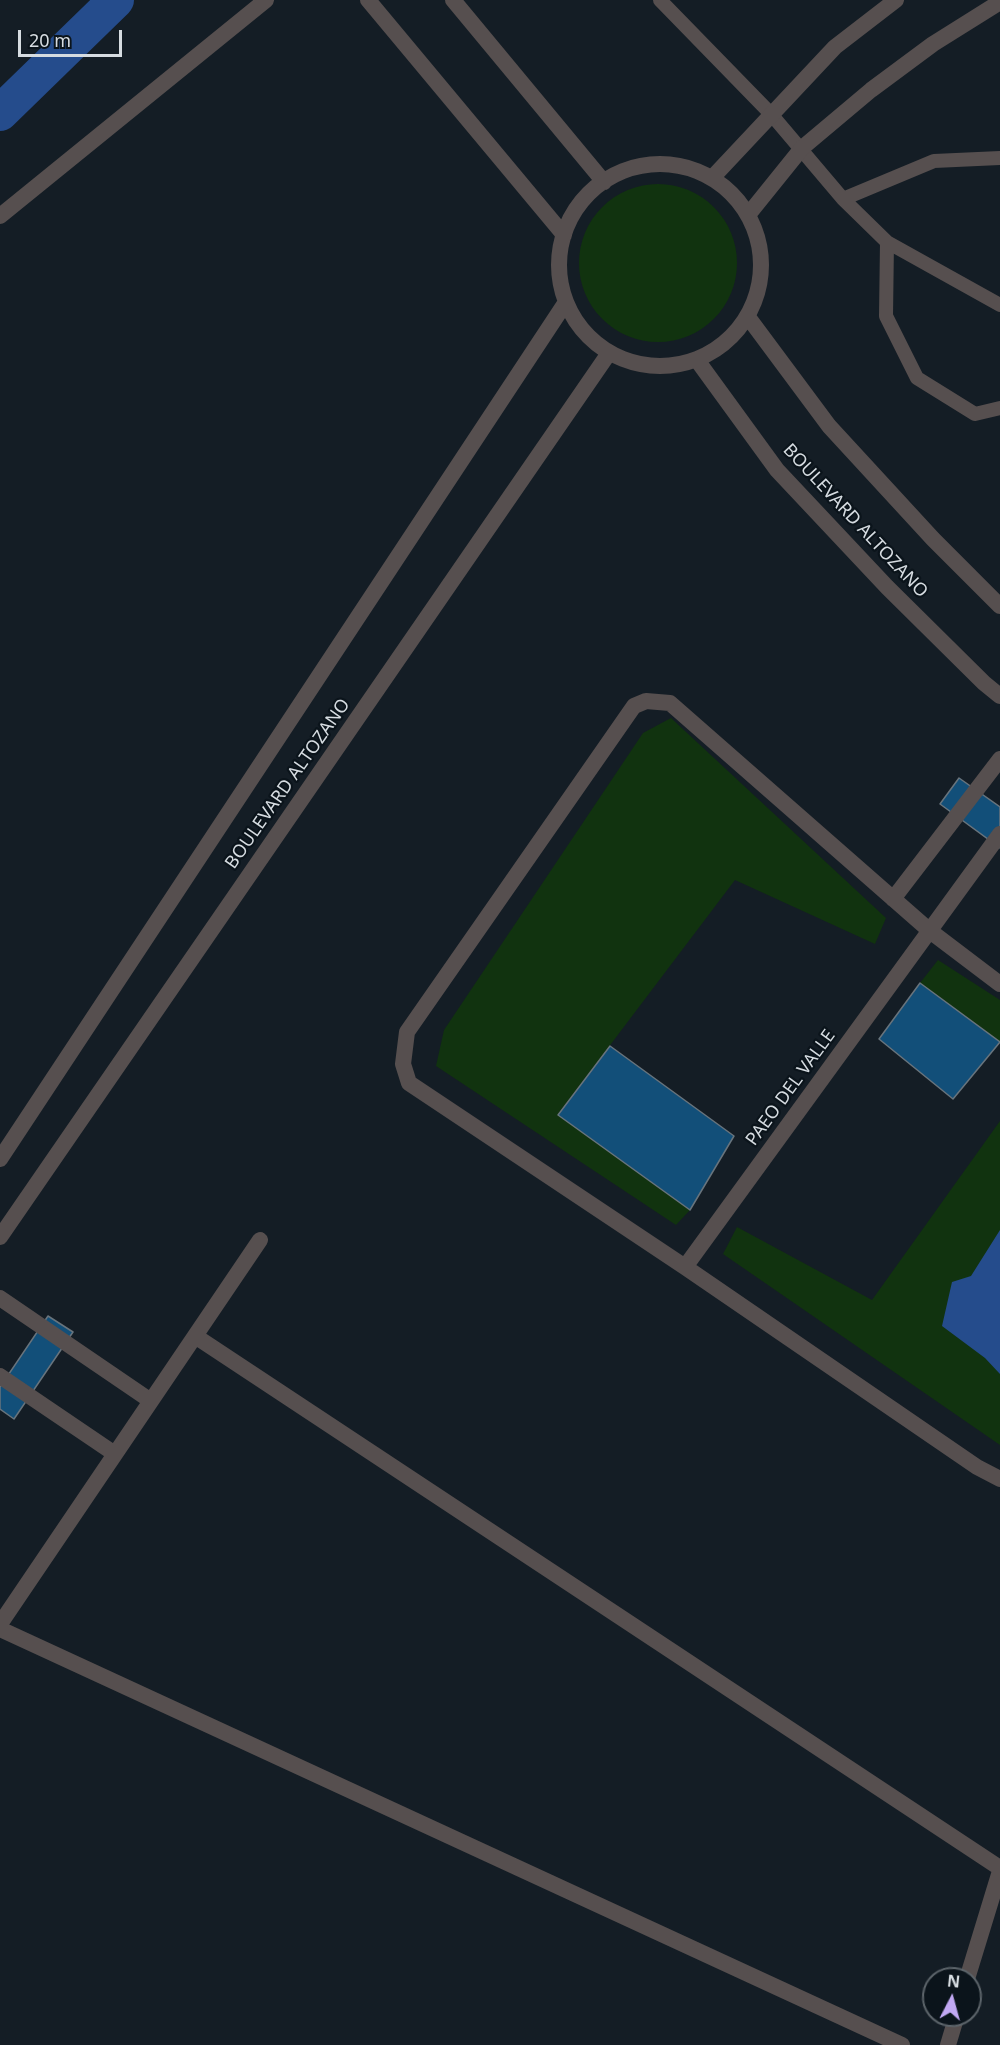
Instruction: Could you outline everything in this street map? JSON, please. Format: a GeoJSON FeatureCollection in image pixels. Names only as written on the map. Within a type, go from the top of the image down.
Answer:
{"type":"FeatureCollection","features":[{"type":"Feature","properties":{"kind":"street"},"geometry":{"type":"LineString","coordinates":[[0,216],[266,0]]}},
{"type":"Feature","properties":{"kind":"street"},"geometry":{"type":"LineString","coordinates":[[368,0],[564,236]]}},
{"type":"Feature","properties":{"kind":"street"},"geometry":{"type":"LineString","coordinates":[[453,0],[604,182]]}},
{"type":"Feature","properties":{"kind":"street"},"geometry":{"type":"LineString","coordinates":[[712,178],[835,47],[896,0]]}},
{"type":"Feature","properties":{"kind":"street"},"geometry":{"type":"LineString","coordinates":[[748,215],[802,148],[871,90],[933,44],[1000,2]]}},
{"type":"Feature","properties":{"kind":"street"},"geometry":{"type":"LineString","coordinates":[[668,165],[691,169],[712,178],[730,192],[748,215],[755,229],[761,251],[761,274],[757,296],[748,316],[734,335],[712,352],[697,360],[675,365],[652,366],[630,362],[609,353],[591,339],[576,322],[566,302],[560,280],[559,258],[564,236],[573,214],[586,196],[604,182],[624,171],[645,166],[668,165]]}},
{"type":"Feature","properties":{"kind":"street","name":"BOULEVARD ALTOZANO"},"geometry":{"type":"LineString","coordinates":[[0,1159],[566,302]]}},
{"type":"Feature","properties":{"kind":"street"},"geometry":{"type":"LineString","coordinates":[[748,316],[829,426],[933,539],[1000,606]]}},
{"type":"Feature","properties":{"kind":"street","name":"BOULEVARD ALTOZANO"},"geometry":{"type":"LineString","coordinates":[[0,1237],[609,353]]}},
{"type":"Feature","properties":{"kind":"street","name":"BOULEVARD ALTOZANO"},"geometry":{"type":"LineString","coordinates":[[697,360],[777,470],[887,586],[984,683],[1000,696]]}},
{"type":"Feature","properties":{"kind":"street"},"geometry":{"type":"LineString","coordinates":[[1000,984],[930,931],[670,703],[646,701],[634,706],[407,1032],[403,1064],[409,1083],[977,1467],[1000,1479]]}},
{"type":"Feature","properties":{"kind":"street"},"geometry":{"type":"LineString","coordinates":[[893,899],[1000,759]]}},
{"type":"Feature","properties":{"kind":"street","name":"PAEO DEL VALLE"},"geometry":{"type":"LineString","coordinates":[[685,1268],[1000,834]]}},
{"type":"Feature","properties":{"kind":"street"},"geometry":{"type":"LineString","coordinates":[[0,1624],[260,1240]]}},
{"type":"Feature","properties":{"kind":"street"},"geometry":{"type":"LineString","coordinates":[[0,1298],[151,1401]]}},
{"type":"Feature","properties":{"kind":"street"},"geometry":{"type":"LineString","coordinates":[[195,1336],[1000,1869],[971,1967]]}},
{"type":"Feature","properties":{"kind":"street"},"geometry":{"type":"LineString","coordinates":[[0,1376],[115,1454]]}},
{"type":"Feature","properties":{"kind":"street"},"geometry":{"type":"LineString","coordinates":[[0,1629],[902,2045]]}},
{"type":"Feature","properties":{"kind":"street"},"geometry":{"type":"LineString","coordinates":[[948,2045],[953,2027]]}},
{"type":"Feature","properties":{"kind":"lane"},"geometry":{"type":"LineString","coordinates":[[660,0],[771,114],[843,199],[887,242],[1000,305]]}},
{"type":"Feature","properties":{"kind":"lane"},"geometry":{"type":"LineString","coordinates":[[843,199],[934,161],[1000,158]]}},
{"type":"Feature","properties":{"kind":"lane"},"geometry":{"type":"LineString","coordinates":[[887,242],[886,316],[917,378],[975,414],[1000,408]]}},
{"type":"Feature","properties":{"kind":"green space"},"geometry":{"type":"Polygon","coordinates":[[[658,184],[673,185],[688,190],[702,197],[714,207],[724,219],[731,233],[736,248],[736,278],[731,293],[724,307],[714,319],[702,329],[688,336],[673,341],[658,342],[643,341],[628,336],[614,329],[602,319],[592,307],[585,293],[580,278],[579,263],[580,248],[585,233],[592,219],[602,207],[614,197],[628,190],[643,185],[658,184]]]}},
{"type":"Feature","properties":{"kind":"green space"},"geometry":{"type":"Polygon","coordinates":[[[671,718],[886,918],[875,944],[735,880],[558,1114],[690,1210],[676,1225],[436,1066],[444,1030],[643,733],[671,718]]]}},
{"type":"Feature","properties":{"kind":"green space"},"geometry":{"type":"Polygon","coordinates":[[[938,960],[1000,1000],[1000,1042],[920,983],[938,960]]]}},
{"type":"Feature","properties":{"kind":"green space"},"geometry":{"type":"Polygon","coordinates":[[[1000,1121],[1000,1445],[723,1254],[737,1227],[872,1300],[1000,1121]]]}},
{"type":"Feature","properties":{"kind":"water"},"geometry":{"type":"Polygon","coordinates":[[[1000,1230],[1000,1374],[985,1358],[942,1326],[952,1282],[971,1276],[1000,1230]]]}},
{"type":"Feature","properties":{"kind":"building"},"geometry":{"type":"Polygon","coordinates":[[[959,778],[1000,807],[1000,848],[940,804],[959,778]]]}},
{"type":"Feature","properties":{"kind":"building"},"geometry":{"type":"Polygon","coordinates":[[[920,983],[1000,1042],[953,1099],[879,1039],[920,983]]]}},
{"type":"Feature","properties":{"kind":"building"},"geometry":{"type":"Polygon","coordinates":[[[610,1046],[734,1136],[690,1210],[558,1115],[610,1046]]]}},
{"type":"Feature","properties":{"kind":"building"},"geometry":{"type":"Polygon","coordinates":[[[48,1316],[73,1332],[14,1419],[0,1409],[0,1387],[48,1316]]]}},
{"type":"Feature","properties":{"kind":"waterway"},"geometry":{"type":"LineString","coordinates":[[0,113],[116,0]]}}]}
